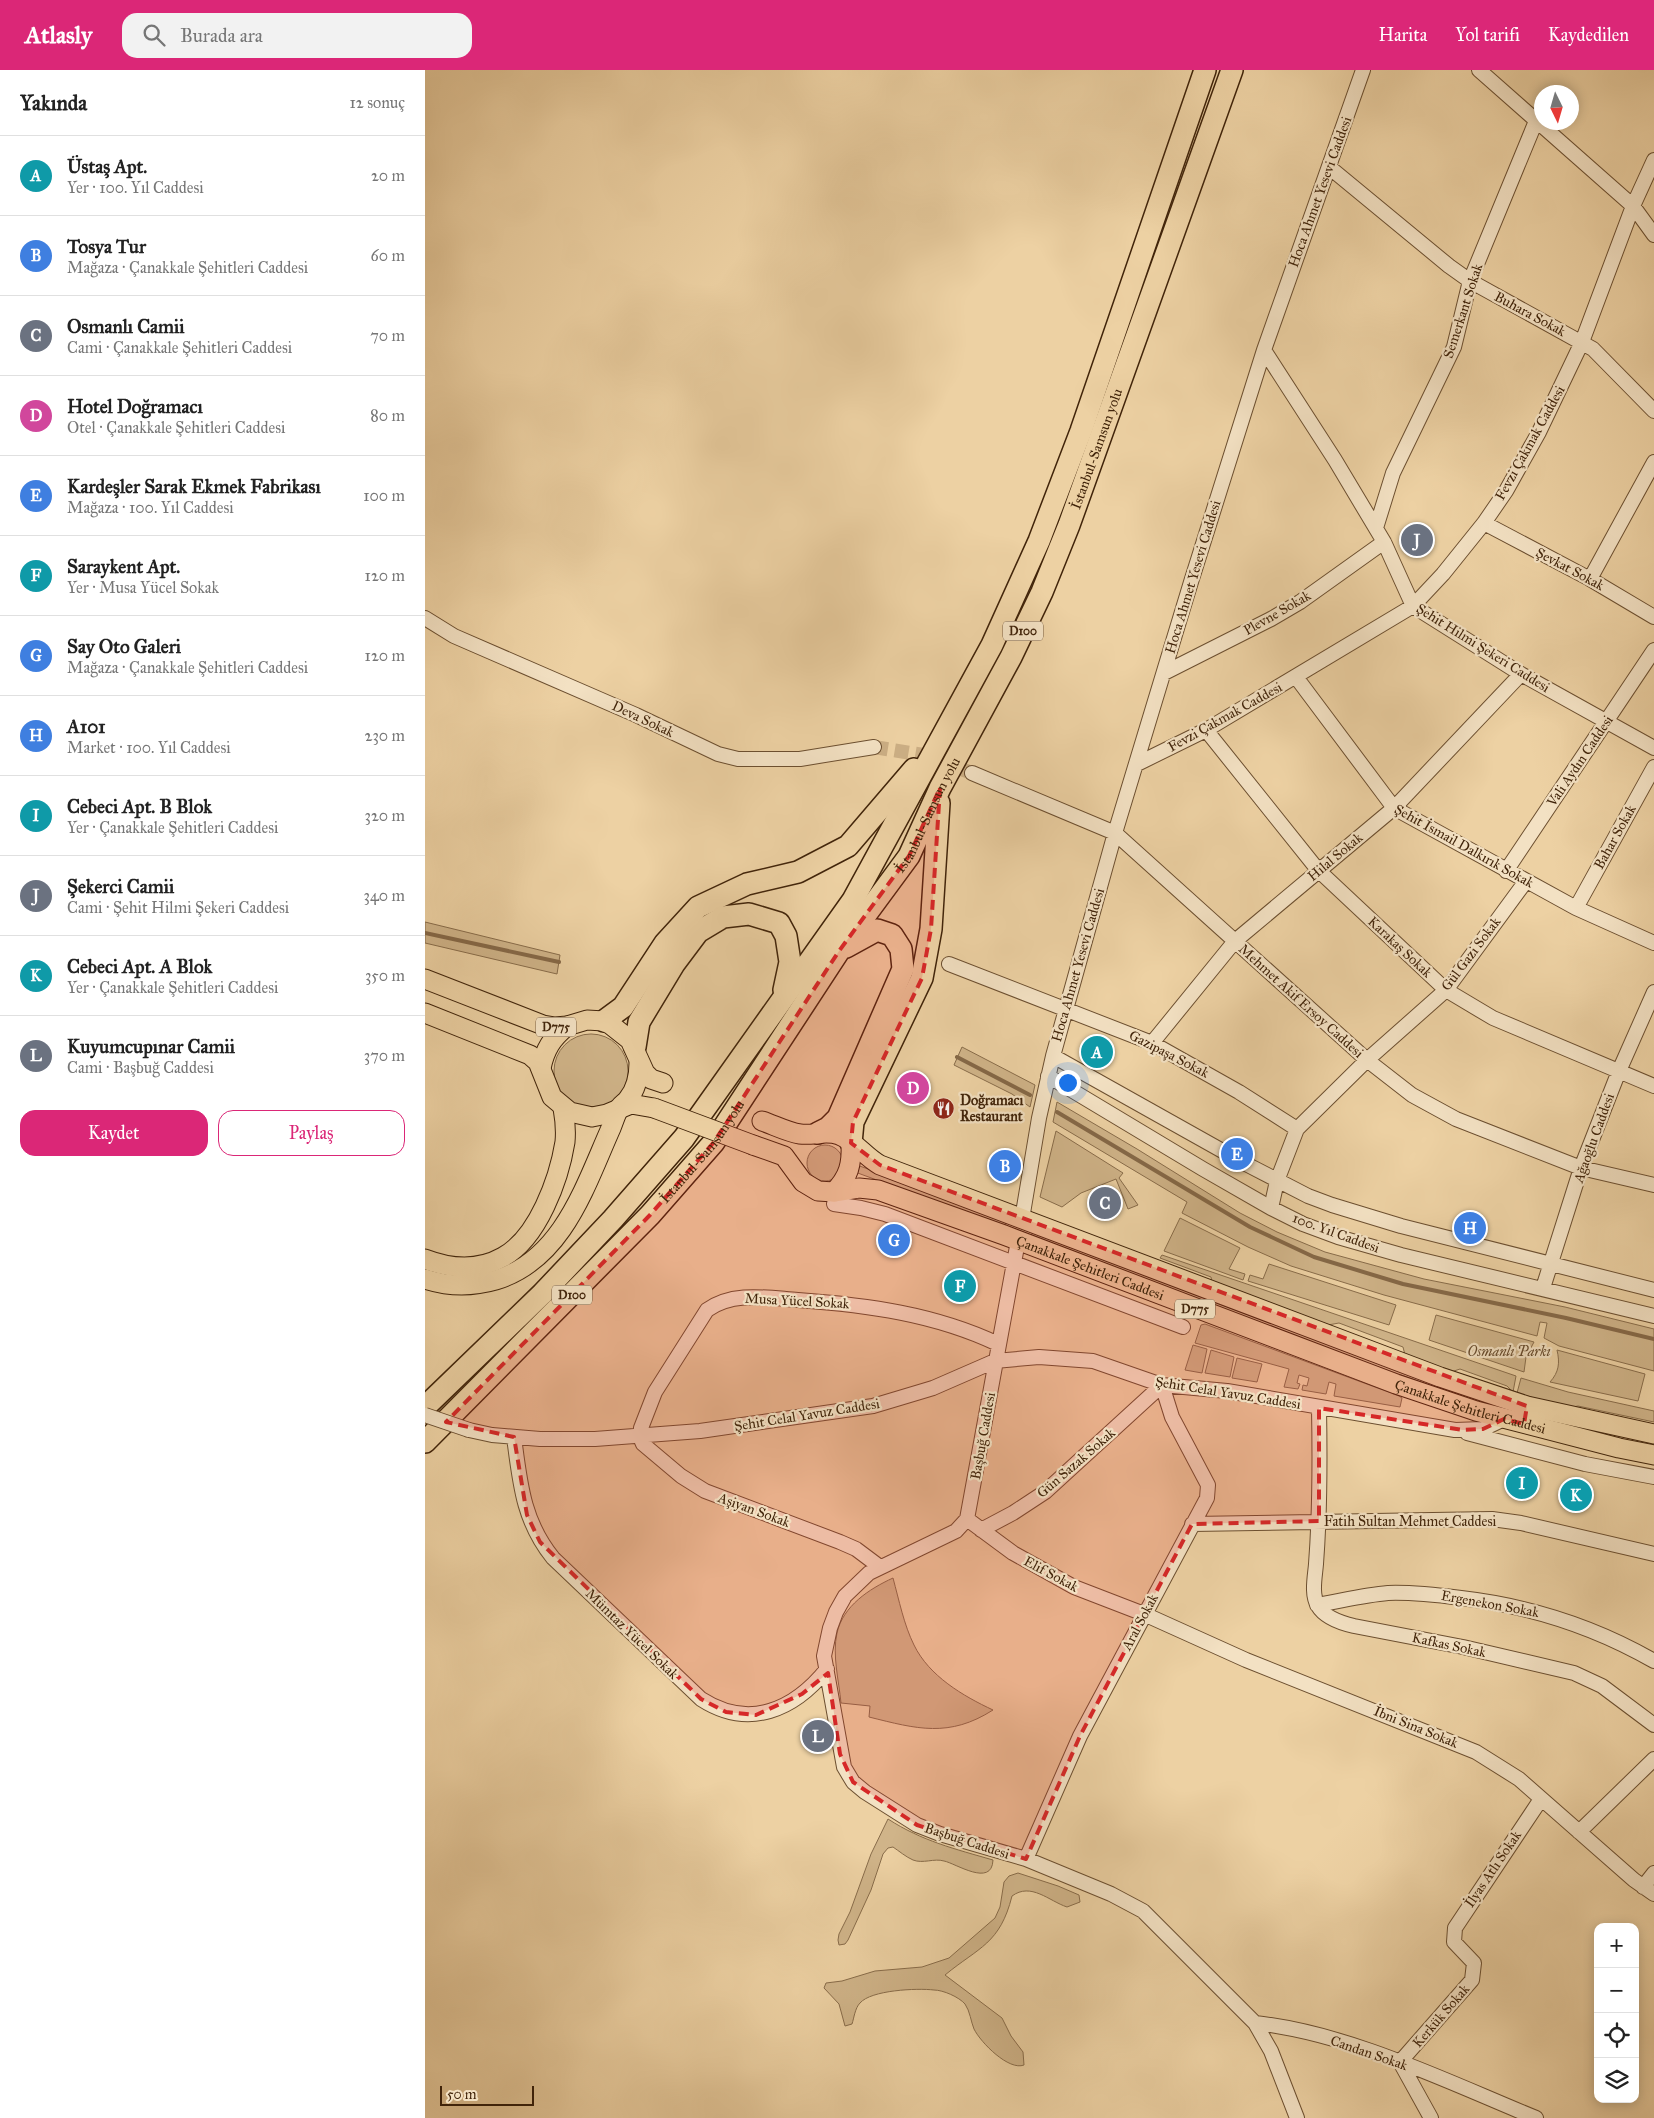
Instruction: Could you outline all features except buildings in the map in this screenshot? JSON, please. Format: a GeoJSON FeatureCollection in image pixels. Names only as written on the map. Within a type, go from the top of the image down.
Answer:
{"type":"FeatureCollection","features":[{"type":"Feature","properties":{"kind":"highway","name":"İstanbul-Samsun yolu"},"geometry":{"type":"LineString","coordinates":[[425,1407],[541,1294],[613,1219],[684,1138],[853,900],[992,645],[1059,493],[1205,70]]}},
{"type":"Feature","properties":{"kind":"highway","name":"İstanbul-Samsun yolu"},"geometry":{"type":"LineString","coordinates":[[425,1442],[637,1229],[689,1173],[714,1142],[839,951],[909,856],[940,788],[1011,658],[1042,592],[1069,525],[1232,70]]}},
{"type":"Feature","properties":{"kind":"highway"},"geometry":{"type":"LineString","coordinates":[[603,1021],[623,1007],[665,943],[698,907],[747,884],[798,872],[848,846],[943,734]]}},
{"type":"Feature","properties":{"kind":"highway"},"geometry":{"type":"LineString","coordinates":[[851,1143],[853,1122],[921,978],[931,929],[940,788]]}},
{"type":"Feature","properties":{"kind":"highway"},"geometry":{"type":"LineString","coordinates":[[637,1055],[639,1022],[674,964],[698,932],[723,917],[749,914],[779,923],[787,936],[790,962],[782,999]]}},
{"type":"Feature","properties":{"kind":"highway"},"geometry":{"type":"LineString","coordinates":[[819,1133],[828,1128],[838,1118],[903,970],[901,949],[893,935],[877,930],[839,951]]}},
{"type":"Feature","properties":{"kind":"main road","name":"D775"},"geometry":{"type":"LineString","coordinates":[[425,979],[543,1025],[555,1027],[567,1026],[587,1020],[603,1021]]}},
{"type":"Feature","properties":{"kind":"main road","name":"D775"},"geometry":{"type":"LineString","coordinates":[[425,1013],[522,1050],[530,1055],[541,1068],[549,1092],[563,1108],[577,1114],[592,1116],[607,1114],[620,1107]]}},
{"type":"Feature","properties":{"kind":"main road"},"geometry":{"type":"LineString","coordinates":[[603,1021],[619,1029],[631,1040],[645,1074],[651,1079],[663,1083]]}},
{"type":"Feature","properties":{"kind":"main road"},"geometry":{"type":"LineString","coordinates":[[541,1068],[544,1054],[550,1044],[557,1034],[567,1026]]}},
{"type":"Feature","properties":{"kind":"main road"},"geometry":{"type":"LineString","coordinates":[[425,1279],[455,1285],[486,1283],[509,1276],[525,1268],[540,1256],[556,1237],[578,1202],[620,1107],[633,1092],[639,1073],[637,1055]]}},
{"type":"Feature","properties":{"kind":"main road","name":"Çanakkale Şehitleri Caddesi"},"geometry":{"type":"LineString","coordinates":[[620,1107],[631,1104],[654,1108],[784,1156],[798,1175],[812,1188],[834,1198],[859,1188],[878,1190],[1396,1384],[1504,1419],[1525,1415],[1654,1434]]}},
{"type":"Feature","properties":{"kind":"main road"},"geometry":{"type":"LineString","coordinates":[[425,1259],[450,1266],[468,1268],[504,1257],[524,1240],[537,1222],[550,1194],[560,1163],[565,1140],[563,1108]]}},
{"type":"Feature","properties":{"kind":"main road","name":"Çanakkale Şehitleri Caddesi"},"geometry":{"type":"LineString","coordinates":[[762,1121],[794,1132],[837,1135],[851,1143],[865,1156],[881,1165],[1440,1377],[1525,1415],[1654,1455]]}},
{"type":"Feature","properties":{"kind":"main road"},"geometry":{"type":"LineString","coordinates":[[798,1175],[800,1149],[807,1140],[819,1133]]}},
{"type":"Feature","properties":{"kind":"main road"},"geometry":{"type":"LineString","coordinates":[[834,1198],[849,1172],[852,1161],[851,1143]]}},
{"type":"Feature","properties":{"kind":"main road"},"geometry":{"type":"LineString","coordinates":[[1018,1241],[1022,1219]]}},
{"type":"Feature","properties":{"kind":"street","name":"Hoca Ahmet Yesevi Caddesi"},"geometry":{"type":"LineString","coordinates":[[1022,1219],[1048,1076],[1065,1008],[1115,833],[1263,350],[1363,70]]}},
{"type":"Feature","properties":{"kind":"street"},"geometry":{"type":"LineString","coordinates":[[1479,70],[1534,120]]}},
{"type":"Feature","properties":{"kind":"street","name":"Semerkant Sokak"},"geometry":{"type":"LineString","coordinates":[[1376,528],[1393,473],[1454,347],[1471,281],[1534,127]]}},
{"type":"Feature","properties":{"kind":"street"},"geometry":{"type":"LineString","coordinates":[[1545,130],[1633,206],[1654,235]]}},
{"type":"Feature","properties":{"kind":"street","name":"Fevzi Çakmak Caddesi"},"geometry":{"type":"LineString","coordinates":[[1137,764],[1206,730],[1413,606],[1443,574],[1484,523],[1526,456],[1582,342],[1633,206],[1654,160]]}},
{"type":"Feature","properties":{"kind":"street","name":"Buhara Sokak"},"geometry":{"type":"LineString","coordinates":[[1329,167],[1449,266],[1471,281],[1582,342],[1603,359],[1654,411]]}},
{"type":"Feature","properties":{"kind":"street","name":"Şehit Hilmi Şekeri Caddesi"},"geometry":{"type":"LineString","coordinates":[[1263,350],[1335,460],[1376,528],[1413,606],[1521,674],[1654,748]]}},
{"type":"Feature","properties":{"kind":"street"},"geometry":{"type":"LineString","coordinates":[[1590,579],[1654,462]]}},
{"type":"Feature","properties":{"kind":"street","name":"Şevkat Sokak"},"geometry":{"type":"LineString","coordinates":[[1484,523],[1590,579],[1654,618]]}},
{"type":"Feature","properties":{"kind":"street","name":"Plevne Sokak"},"geometry":{"type":"LineString","coordinates":[[1164,673],[1271,619],[1300,602],[1384,542]]}},
{"type":"Feature","properties":{"kind":"street","name":"Deva Sokak"},"geometry":{"type":"LineString","coordinates":[[425,618],[455,636],[637,715],[718,754],[738,759],[800,759],[873,747]]}},
{"type":"Feature","properties":{"kind":"street","name":"Vali Aydın Caddesi"},"geometry":{"type":"LineString","coordinates":[[1506,871],[1654,650]]}},
{"type":"Feature","properties":{"kind":"street","name":"Hilal Sokak"},"geometry":{"type":"LineString","coordinates":[[1153,1043],[1235,941],[1394,808],[1521,674]]}},
{"type":"Feature","properties":{"kind":"street","name":"Şehit İsmail Dalkırık Sokak"},"geometry":{"type":"LineString","coordinates":[[1295,677],[1394,808],[1576,908],[1654,943]]}},
{"type":"Feature","properties":{"kind":"street","name":"Karakaş Sokak"},"geometry":{"type":"LineString","coordinates":[[1206,730],[1318,870],[1446,990],[1493,1018],[1654,1086]]}},
{"type":"Feature","properties":{"kind":"street","name":"Bahar Sokak"},"geometry":{"type":"LineString","coordinates":[[1576,908],[1654,767]]}},
{"type":"Feature","properties":{"kind":"street","name":"Mehmet Akif Ersoy Caddesi"},"geometry":{"type":"LineString","coordinates":[[973,773],[1115,833],[1367,1060],[1412,1095],[1477,1127],[1581,1168],[1654,1185]]}},
{"type":"Feature","properties":{"kind":"street","name":"Gül Gazi Sokak"},"geometry":{"type":"LineString","coordinates":[[1271,1208],[1277,1181],[1297,1129],[1367,1060],[1446,990],[1526,881]]}},
{"type":"Feature","properties":{"kind":"street","name":"Gazipaşa Sokak"},"geometry":{"type":"LineString","coordinates":[[949,964],[1153,1043],[1239,1092],[1297,1129]]}},
{"type":"Feature","properties":{"kind":"street","name":"Ağaoğlu Caddesi"},"geometry":{"type":"LineString","coordinates":[[1543,1288],[1581,1168],[1619,1071],[1654,992]]}},
{"type":"Feature","properties":{"kind":"street","name":"100. Yıl Caddesi"},"geometry":{"type":"LineString","coordinates":[[1053,1056],[1277,1181],[1308,1196],[1350,1212],[1401,1226],[1654,1290]]}},
{"type":"Feature","properties":{"kind":"street","name":"100. Yıl Caddesi"},"geometry":{"type":"LineString","coordinates":[[1048,1076],[1271,1208],[1303,1224],[1370,1247],[1654,1316]]}},
{"type":"Feature","properties":{"kind":"street","name":"Çanakkale Şehitleri Caddesi"},"geometry":{"type":"LineString","coordinates":[[834,1198],[885,1214],[1183,1327]]}},
{"type":"Feature","properties":{"kind":"street","name":"Başbuğ Caddesi"},"geometry":{"type":"LineString","coordinates":[[1018,1241],[967,1519],[956,1531],[879,1567],[856,1585],[845,1596],[836,1612],[826,1642],[825,1656],[840,1754],[844,1767],[853,1782],[879,1803],[917,1825],[940,1834],[1026,1859],[1111,1894],[1143,1911],[1255,2023],[1271,2051],[1297,2118]]}},
{"type":"Feature","properties":{"kind":"street"},"geometry":{"type":"LineString","coordinates":[[1109,1299],[1117,1279]]}},
{"type":"Feature","properties":{"kind":"street","name":"Musa Yücel Sokak"},"geometry":{"type":"LineString","coordinates":[[640,1436],[657,1386],[697,1324],[707,1310],[716,1303],[731,1298],[750,1297],[840,1302],[882,1308],[955,1326],[998,1344]]}},
{"type":"Feature","properties":{"kind":"street","name":"Şehit Celal Yavuz Caddesi"},"geometry":{"type":"LineString","coordinates":[[425,1415],[469,1430],[514,1438],[595,1439],[700,1431],[873,1406],[933,1388],[995,1361],[1039,1357],[1079,1359],[1106,1364],[1162,1385],[1227,1391],[1455,1430],[1483,1428],[1504,1419]]}},
{"type":"Feature","properties":{"kind":"street","name":"Aral Sokak"},"geometry":{"type":"LineString","coordinates":[[1026,1859],[1080,1736],[1207,1498],[1208,1485],[1172,1417],[1162,1385]]}},
{"type":"Feature","properties":{"kind":"street","name":"Gün Sazak Sokak"},"geometry":{"type":"LineString","coordinates":[[981,1530],[1013,1514],[1045,1492],[1162,1385]]}},
{"type":"Feature","properties":{"kind":"street"},"geometry":{"type":"LineString","coordinates":[[1317,1605],[1315,1591],[1319,1521],[1319,1408]]}},
{"type":"Feature","properties":{"kind":"street","name":"Çanakkale Şehitleri Caddesi"},"geometry":{"type":"LineString","coordinates":[[1455,1430],[1585,1464],[1654,1477]]}},
{"type":"Feature","properties":{"kind":"street","name":"Aşiyan Sokak"},"geometry":{"type":"LineString","coordinates":[[640,1436],[643,1444],[651,1453],[681,1476],[705,1491],[840,1542],[856,1549],[879,1567]]}},
{"type":"Feature","properties":{"kind":"street","name":"Mümtaz Yücel Sokak"},"geometry":{"type":"LineString","coordinates":[[514,1438],[519,1477],[527,1515],[541,1542],[553,1558],[701,1700],[726,1712],[757,1715],[773,1711],[802,1694],[827,1669]]}},
{"type":"Feature","properties":{"kind":"street","name":"Elif Sokak"},"geometry":{"type":"LineString","coordinates":[[967,1519],[1013,1553],[1050,1575],[1073,1587],[1144,1614]]}},
{"type":"Feature","properties":{"kind":"street","name":"Fatih Sultan Mehmet Caddesi"},"geometry":{"type":"LineString","coordinates":[[1192,1524],[1492,1519],[1521,1523],[1654,1554]]}},
{"type":"Feature","properties":{"kind":"street","name":"Ergenekon Sokak"},"geometry":{"type":"LineString","coordinates":[[1317,1605],[1376,1594],[1404,1593],[1437,1595],[1507,1604],[1535,1610],[1583,1626],[1654,1661]]}},
{"type":"Feature","properties":{"kind":"street","name":"Kafkas Sokak"},"geometry":{"type":"LineString","coordinates":[[1317,1605],[1327,1615],[1341,1623],[1463,1646],[1574,1673],[1602,1686],[1654,1725]]}},
{"type":"Feature","properties":{"kind":"street","name":"İbni Sina Sokak"},"geometry":{"type":"LineString","coordinates":[[1144,1614],[1246,1660],[1476,1752],[1519,1780],[1648,1891]]}},
{"type":"Feature","properties":{"kind":"street"},"geometry":{"type":"LineString","coordinates":[[1579,1832],[1654,1759]]}},
{"type":"Feature","properties":{"kind":"street","name":"İlyas Atlı Sokak"},"geometry":{"type":"LineString","coordinates":[[1474,1962],[1454,1942],[1453,1934],[1458,1922],[1541,1799]]}},
{"type":"Feature","properties":{"kind":"street"},"geometry":{"type":"LineString","coordinates":[[1648,1891],[1654,1873]]}},
{"type":"Feature","properties":{"kind":"street","name":"Kerkük Sokak"},"geometry":{"type":"LineString","coordinates":[[1401,2062],[1467,1987],[1472,1980],[1474,1962]]}},
{"type":"Feature","properties":{"kind":"street","name":"Candan Sokak"},"geometry":{"type":"LineString","coordinates":[[1255,2023],[1301,2031],[1401,2062],[1536,2118]]}},
{"type":"Feature","properties":{"kind":"street"},"geometry":{"type":"LineString","coordinates":[[1401,2062],[1431,2118]]}},
{"type":"Feature","properties":{"kind":"highlighted area"},"geometry":{"type":"Polygon","coordinates":[[[940,788],[931,929],[922,978],[853,1122],[851,1143],[880,1165],[1527,1406],[1524,1424],[1504,1419],[1483,1429],[1463,1430],[1319,1408],[1319,1521],[1192,1524],[1080,1736],[1026,1859],[917,1825],[853,1782],[840,1754],[828,1673],[802,1694],[756,1715],[726,1712],[701,1699],[540,1542],[527,1515],[514,1437],[446,1422],[650,1215],[714,1142],[839,951],[909,856],[940,788]]]}},
{"type":"Feature","properties":{"kind":"green space"},"geometry":{"type":"Polygon","coordinates":[[[425,922],[560,955],[557,974],[425,943],[425,922]]]}},
{"type":"Feature","properties":{"kind":"green space"},"geometry":{"type":"Polygon","coordinates":[[[591,1034],[605,1037],[617,1045],[625,1057],[628,1071],[625,1085],[617,1097],[605,1105],[591,1108],[577,1105],[565,1097],[557,1085],[554,1071],[557,1057],[565,1045],[577,1037],[591,1034]]]}},
{"type":"Feature","properties":{"kind":"green space"},"geometry":{"type":"Polygon","coordinates":[[[962,1047],[1035,1085],[1030,1107],[1012,1094],[954,1065],[962,1047]]]}},
{"type":"Feature","properties":{"kind":"green space"},"geometry":{"type":"Polygon","coordinates":[[[1057,1102],[1240,1213],[1277,1232],[1325,1252],[1424,1279],[1565,1307],[1654,1329],[1654,1371],[1559,1346],[1544,1338],[1547,1323],[1540,1322],[1537,1336],[1384,1295],[1291,1266],[1248,1247],[1182,1213],[1187,1202],[1053,1122],[1057,1102]]]}},
{"type":"Feature","properties":{"kind":"green space"},"geometry":{"type":"Polygon","coordinates":[[[1056,1131],[1123,1173],[1119,1178],[1138,1205],[1128,1209],[1116,1179],[1081,1193],[1062,1207],[1040,1197],[1056,1131]]]}},
{"type":"Feature","properties":{"kind":"green space"},"geometry":{"type":"Polygon","coordinates":[[[825,1145],[832,1146],[838,1150],[842,1156],[842,1170],[838,1176],[832,1180],[825,1181],[818,1180],[812,1176],[808,1170],[807,1163],[808,1156],[812,1150],[818,1146],[825,1145]]]}},
{"type":"Feature","properties":{"kind":"green space"},"geometry":{"type":"Polygon","coordinates":[[[857,1165],[1003,1218],[1006,1225],[1002,1226],[855,1172],[857,1165]]]}},
{"type":"Feature","properties":{"kind":"green space"},"geometry":{"type":"Polygon","coordinates":[[[1180,1218],[1240,1248],[1229,1269],[1245,1274],[1243,1280],[1164,1251],[1180,1218]]]}},
{"type":"Feature","properties":{"kind":"green space"},"geometry":{"type":"Polygon","coordinates":[[[1033,1232],[1238,1311],[1495,1404],[1492,1406],[1460,1396],[1239,1317],[1030,1237],[1033,1232]]]}},
{"type":"Feature","properties":{"kind":"green space","name":"Osmanlı Parkı"},"geometry":{"type":"Polygon","coordinates":[[[1162,1255],[1516,1376],[1513,1392],[1507,1386],[1460,1369],[1451,1372],[1405,1355],[1403,1347],[1339,1323],[1328,1325],[1212,1282],[1211,1277],[1160,1258],[1162,1255]]]}},
{"type":"Feature","properties":{"kind":"green space"},"geometry":{"type":"Polygon","coordinates":[[[1269,1264],[1396,1305],[1389,1325],[1248,1281],[1250,1275],[1263,1279],[1269,1264]]]}},
{"type":"Feature","properties":{"kind":"green space","name":"Osmanlı Parkı"},"geometry":{"type":"Polygon","coordinates":[[[1436,1315],[1534,1342],[1526,1357],[1524,1372],[1429,1340],[1436,1315]]]}},
{"type":"Feature","properties":{"kind":"green space"},"geometry":{"type":"Polygon","coordinates":[[[1205,1324],[1399,1396],[1402,1398],[1400,1407],[1334,1396],[1336,1384],[1329,1382],[1326,1394],[1302,1390],[1303,1385],[1307,1386],[1309,1378],[1299,1375],[1297,1383],[1300,1384],[1298,1389],[1284,1387],[1289,1369],[1195,1343],[1201,1325],[1205,1324]]]}},
{"type":"Feature","properties":{"kind":"green space"},"geometry":{"type":"Polygon","coordinates":[[[1193,1345],[1207,1349],[1202,1373],[1185,1370],[1193,1345]]]}},
{"type":"Feature","properties":{"kind":"green space"},"geometry":{"type":"Polygon","coordinates":[[[1211,1350],[1234,1357],[1230,1377],[1205,1373],[1211,1350]]]}},
{"type":"Feature","properties":{"kind":"green space","name":"Osmanlı Parkı"},"geometry":{"type":"Polygon","coordinates":[[[1557,1350],[1645,1374],[1638,1401],[1550,1382],[1558,1367],[1557,1350]]]}},
{"type":"Feature","properties":{"kind":"green space"},"geometry":{"type":"Polygon","coordinates":[[[1237,1358],[1262,1364],[1257,1382],[1232,1378],[1237,1358]]]}},
{"type":"Feature","properties":{"kind":"green space","name":"Osmanlı Parkı"},"geometry":{"type":"Polygon","coordinates":[[[1521,1378],[1568,1392],[1654,1411],[1654,1422],[1578,1406],[1568,1408],[1517,1393],[1521,1378]]]}},
{"type":"Feature","properties":{"kind":"green space"},"geometry":{"type":"Polygon","coordinates":[[[893,1578],[907,1629],[920,1656],[948,1684],[993,1710],[962,1725],[933,1729],[902,1725],[869,1717],[870,1706],[841,1703],[835,1650],[840,1623],[851,1607],[866,1593],[893,1578]]]}},
{"type":"Feature","properties":{"kind":"green space"},"geometry":{"type":"Polygon","coordinates":[[[888,1819],[926,1839],[993,1860],[991,1868],[986,1872],[972,1872],[940,1860],[913,1860],[893,1847],[888,1848],[883,1854],[871,1890],[848,1940],[845,1944],[839,1945],[839,1934],[850,1912],[871,1854],[888,1819]]]}},
{"type":"Feature","properties":{"kind":"green space"},"geometry":{"type":"Polygon","coordinates":[[[1018,1873],[1079,1895],[1080,1902],[1067,1907],[1040,1894],[1026,1891],[1019,1892],[1012,1896],[1001,1925],[987,1943],[945,1975],[1002,2018],[1011,2036],[1023,2052],[1024,2065],[1011,2064],[996,2055],[974,2029],[965,2004],[955,1996],[938,1990],[906,1990],[874,1995],[858,2005],[852,2024],[845,2026],[839,2004],[824,1988],[826,1983],[842,1981],[875,1971],[922,1967],[949,1958],[995,1918],[1000,1907],[1004,1882],[1009,1876],[1018,1873]]]}},
{"type":"Feature","properties":{"kind":"waterway"},"geometry":{"type":"LineString","coordinates":[[425,933],[559,962]]}},
{"type":"Feature","properties":{"kind":"waterway"},"geometry":{"type":"LineString","coordinates":[[957,1057],[1030,1095]]}},
{"type":"Feature","properties":{"kind":"waterway"},"geometry":{"type":"LineString","coordinates":[[1057,1112],[1250,1227],[1314,1257],[1403,1284],[1566,1318],[1654,1339]]}},
{"type":"Feature","properties":{"kind":"tunnel"},"geometry":{"type":"LineString","coordinates":[[874,747],[923,755],[972,773]]}},
{"type":"Feature","properties":{"kind":"place","name":"Şekerci Camii"},"geometry":{"type":"Point","coordinates":[1417,540]}},
{"type":"Feature","properties":{"kind":"place","name":"Üstaş Apt."},"geometry":{"type":"Point","coordinates":[1097,1052]}},
{"type":"Feature","properties":{"kind":"place","name":"Hotel Doğramacı"},"geometry":{"type":"Point","coordinates":[913,1088]}},
{"type":"Feature","properties":{"kind":"place","name":"Doğramacı Restaurant"},"geometry":{"type":"Point","coordinates":[944,1108]}},
{"type":"Feature","properties":{"kind":"place","name":"Kardeşler Sarak Ekmek Fabrikası"},"geometry":{"type":"Point","coordinates":[1237,1154]}},
{"type":"Feature","properties":{"kind":"place","name":"Tosya Tur"},"geometry":{"type":"Point","coordinates":[1005,1166]}},
{"type":"Feature","properties":{"kind":"place","name":"Osmanlı Camii"},"geometry":{"type":"Point","coordinates":[1105,1203]}},
{"type":"Feature","properties":{"kind":"place","name":"A101"},"geometry":{"type":"Point","coordinates":[1470,1228]}},
{"type":"Feature","properties":{"kind":"place","name":"Say Oto Galeri"},"geometry":{"type":"Point","coordinates":[894,1240]}},
{"type":"Feature","properties":{"kind":"place","name":"Saraykent Apt."},"geometry":{"type":"Point","coordinates":[960,1286]}},
{"type":"Feature","properties":{"kind":"place","name":"Cebeci Apt. B Blok"},"geometry":{"type":"Point","coordinates":[1522,1483]}},
{"type":"Feature","properties":{"kind":"place","name":"Cebeci Apt. A Blok"},"geometry":{"type":"Point","coordinates":[1576,1495]}},
{"type":"Feature","properties":{"kind":"place","name":"Kuyumcupınar Camii"},"geometry":{"type":"Point","coordinates":[818,1736]}}]}
